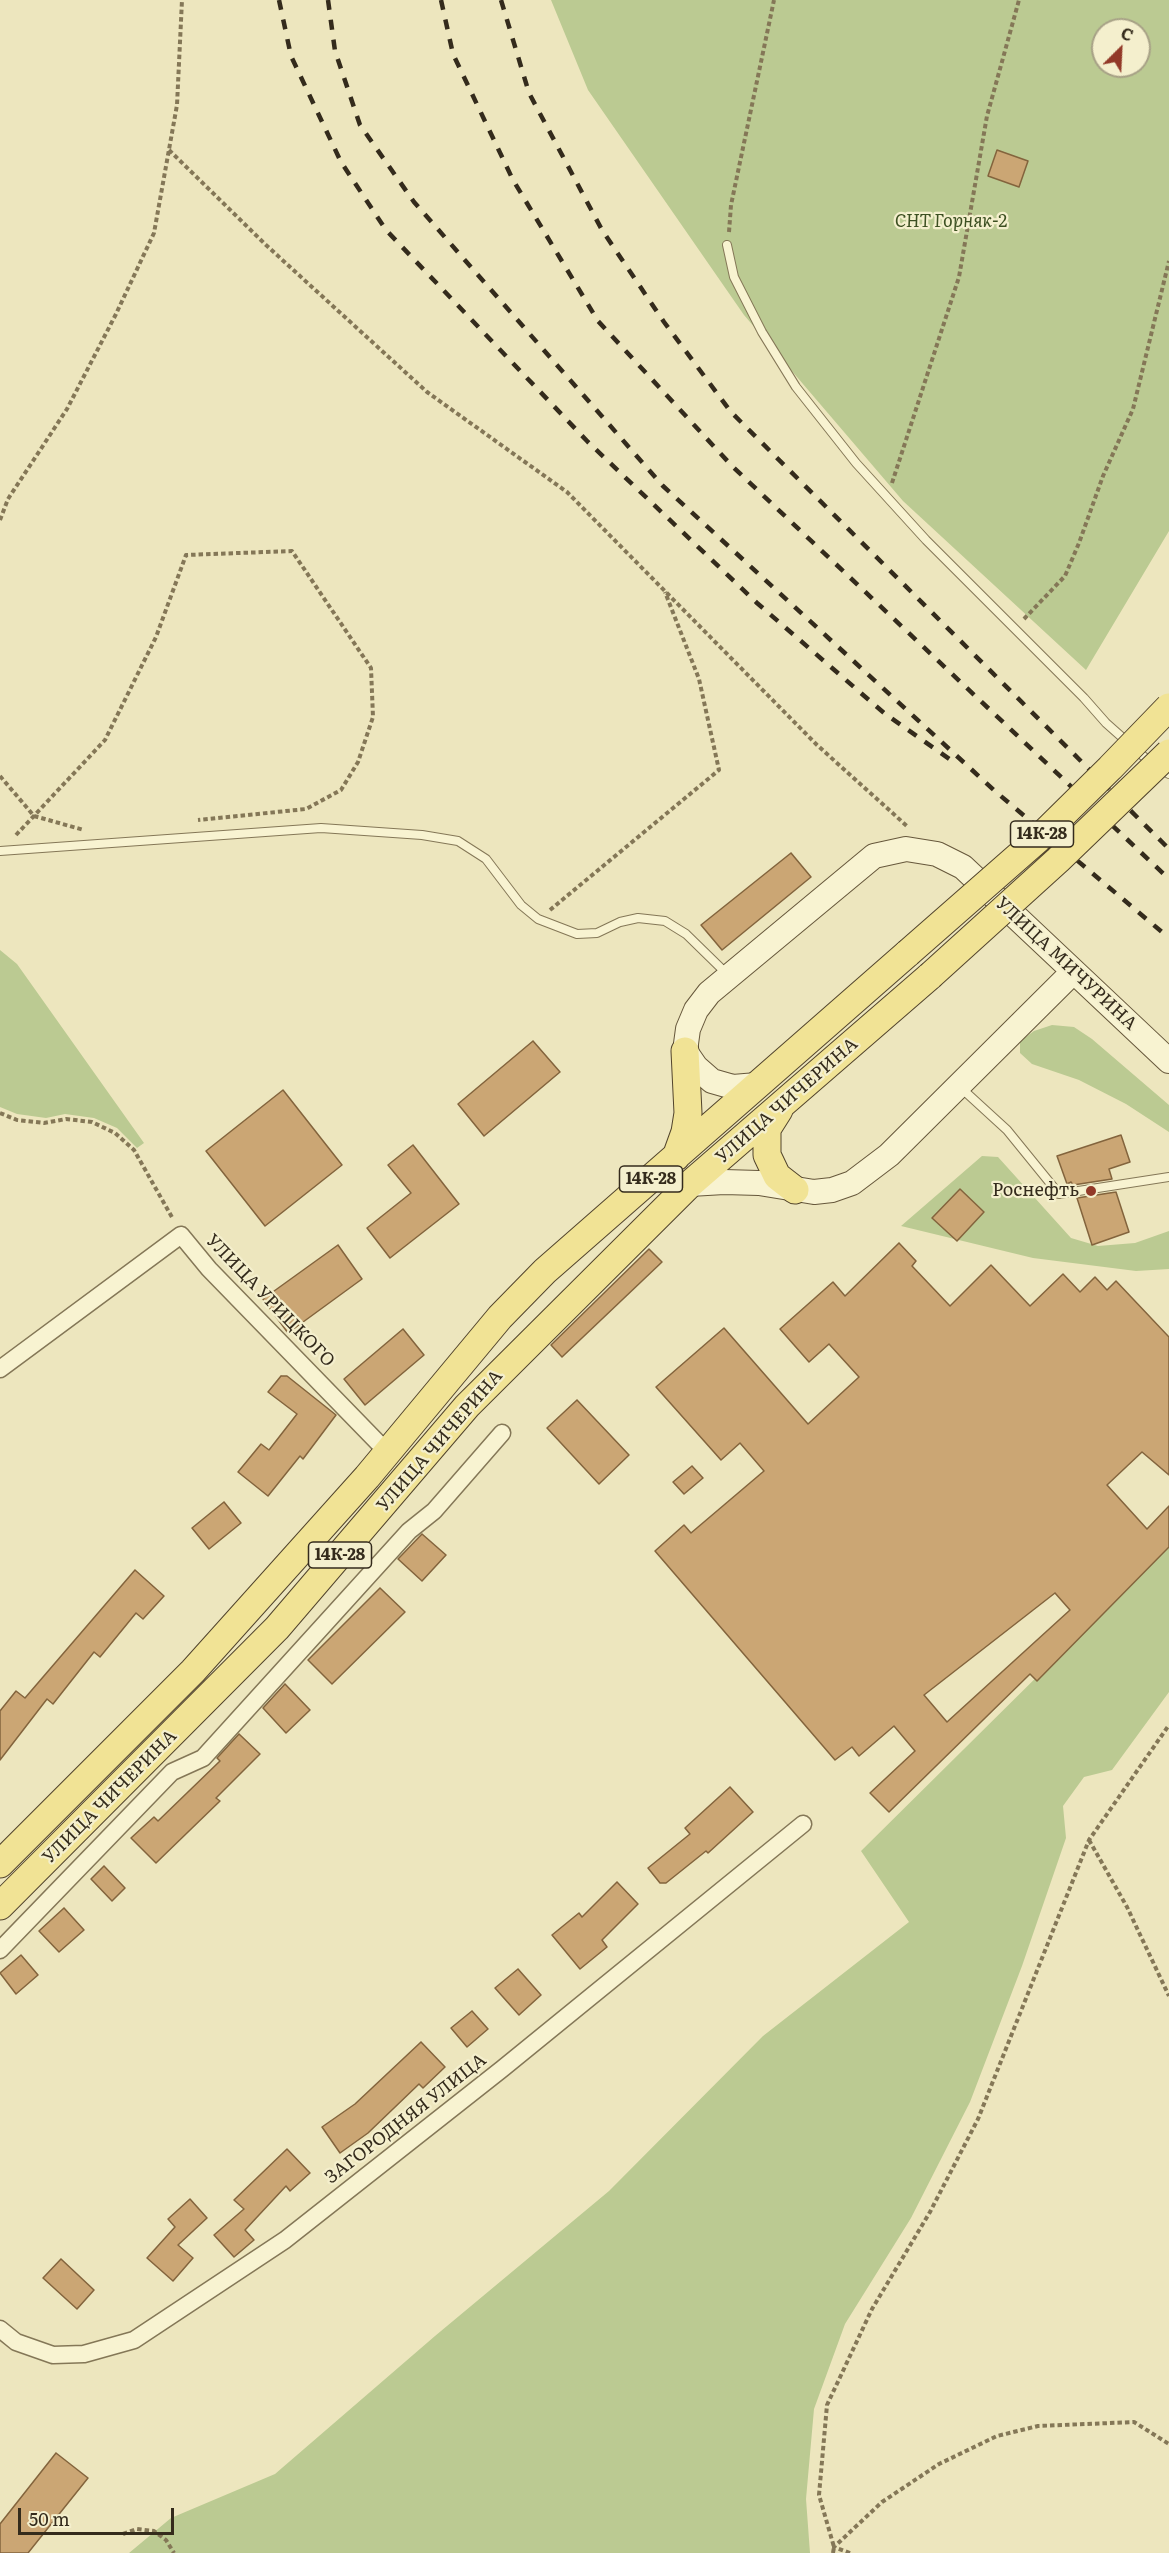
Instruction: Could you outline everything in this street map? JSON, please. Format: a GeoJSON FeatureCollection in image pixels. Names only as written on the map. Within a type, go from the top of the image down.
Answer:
{"type":"FeatureCollection","features":[{"type":"Feature","properties":{"kind":"main road","name":"УЛИЦА ЧИЧЕРИНА"},"geometry":{"type":"LineString","coordinates":[[0,1864],[193,1671],[388,1453],[500,1317],[545,1271],[1038,838],[1169,707]]}},
{"type":"Feature","properties":{"kind":"main road","name":"УЛИЦА ЧИЧЕРИНА"},"geometry":{"type":"LineString","coordinates":[[0,1906],[277,1628],[467,1406],[690,1184],[930,976],[1058,860],[1169,753]]}},
{"type":"Feature","properties":{"kind":"main road"},"geometry":{"type":"LineString","coordinates":[[676,1157],[685,1132],[688,1113],[685,1051],[688,1029],[696,1010],[709,993],[874,856],[906,849],[937,854]]}},
{"type":"Feature","properties":{"kind":"main road","name":"УЛИЦА МИЧУРИНА"},"geometry":{"type":"LineString","coordinates":[[937,854],[963,867],[1169,1061]]}},
{"type":"Feature","properties":{"kind":"main road"},"geometry":{"type":"LineString","coordinates":[[690,1184],[736,1182],[814,1192],[832,1190],[852,1183],[889,1155],[1073,972]]}},
{"type":"Feature","properties":{"kind":"main road"},"geometry":{"type":"LineString","coordinates":[[685,1051],[696,1068],[712,1081],[733,1087],[757,1085]]}},
{"type":"Feature","properties":{"kind":"main road"},"geometry":{"type":"LineString","coordinates":[[782,1106],[767,1129],[767,1155],[777,1176],[795,1190]]}},
{"type":"Feature","properties":{"kind":"street","name":"УЛИЦА УРИЦКОГО"},"geometry":{"type":"LineString","coordinates":[[0,1369],[182,1235],[209,1269],[388,1453]]}},
{"type":"Feature","properties":{"kind":"street"},"geometry":{"type":"LineString","coordinates":[[0,1950],[172,1772],[202,1758],[409,1531],[435,1511],[502,1433]]}},
{"type":"Feature","properties":{"kind":"street","name":"ЗАГОРОДНЯЯ УЛИЦА"},"geometry":{"type":"LineString","coordinates":[[0,2329],[16,2342],[53,2355],[84,2354],[135,2340],[285,2240],[803,1824]]}},
{"type":"Feature","properties":{"kind":"lane"},"geometry":{"type":"LineString","coordinates":[[728,245],[734,277],[762,332],[796,387],[856,463],[926,540],[1084,698],[1106,723],[1151,763],[1169,774]]}},
{"type":"Feature","properties":{"kind":"lane"},"geometry":{"type":"LineString","coordinates":[[1,851],[321,828],[422,835],[458,841],[486,859],[521,905],[538,919],[577,934],[597,933],[620,922],[638,918],[665,921],[686,934],[730,977]]}},
{"type":"Feature","properties":{"kind":"lane"},"geometry":{"type":"LineString","coordinates":[[959,1086],[1007,1130],[1059,1194],[1169,1177]]}},
{"type":"Feature","properties":{"kind":"path"},"geometry":{"type":"LineString","coordinates":[[0,520],[8,499],[68,409],[154,232],[177,105],[182,0]]}},
{"type":"Feature","properties":{"kind":"path"},"geometry":{"type":"LineString","coordinates":[[728,245],[732,205],[774,0]]}},
{"type":"Feature","properties":{"kind":"path"},"geometry":{"type":"LineString","coordinates":[[888,497],[960,277],[987,116],[1019,0]]}},
{"type":"Feature","properties":{"kind":"path"},"geometry":{"type":"LineString","coordinates":[[169,150],[266,245],[427,392],[567,492],[818,745],[937,854]]}},
{"type":"Feature","properties":{"kind":"path"},"geometry":{"type":"LineString","coordinates":[[1014,629],[1065,576],[1102,476],[1133,409],[1169,261]]}},
{"type":"Feature","properties":{"kind":"path"},"geometry":{"type":"LineString","coordinates":[[1,851],[67,784],[105,740],[156,637],[186,555],[292,551],[370,668],[373,717],[358,762],[341,790],[306,809],[192,821]]}},
{"type":"Feature","properties":{"kind":"path"},"geometry":{"type":"LineString","coordinates":[[538,919],[719,770],[699,679],[663,588]]}},
{"type":"Feature","properties":{"kind":"path"},"geometry":{"type":"LineString","coordinates":[[0,776],[34,816],[90,832]]}},
{"type":"Feature","properties":{"kind":"path"},"geometry":{"type":"LineString","coordinates":[[0,1113],[17,1120],[44,1123],[66,1119],[92,1122],[115,1133],[134,1150],[182,1235]]}},
{"type":"Feature","properties":{"kind":"path"},"geometry":{"type":"LineString","coordinates":[[834,2547],[819,2495],[827,2405],[872,2309],[930,2212],[978,2119],[1089,1840],[1169,1725]]}},
{"type":"Feature","properties":{"kind":"path"},"geometry":{"type":"LineString","coordinates":[[1089,1840],[1126,1907],[1169,1996]]}},
{"type":"Feature","properties":{"kind":"path"},"geometry":{"type":"LineString","coordinates":[[832,2553],[834,2547],[882,2502],[939,2464],[997,2436],[1038,2426],[1134,2422],[1169,2444]]}},
{"type":"Feature","properties":{"kind":"path"},"geometry":{"type":"LineString","coordinates":[[123,2534],[137,2529],[154,2531],[166,2540],[174,2553]]}},
{"type":"Feature","properties":{"kind":"path"},"geometry":{"type":"LineString","coordinates":[[834,2547],[850,2553]]}},
{"type":"Feature","properties":{"kind":"green space","name":"СНТ Горняк-2"},"geometry":{"type":"Polygon","coordinates":[[[551,0],[1169,0],[1169,531],[1086,670],[903,501],[744,315],[588,90],[551,0]]]}},
{"type":"Feature","properties":{"kind":"green space"},"geometry":{"type":"Polygon","coordinates":[[[0,950],[17,964],[144,1143],[137,1148],[117,1128],[94,1118],[65,1114],[46,1118],[17,1114],[0,1107],[0,950]]]}},
{"type":"Feature","properties":{"kind":"green space"},"geometry":{"type":"Polygon","coordinates":[[[1052,1025],[1074,1027],[1092,1039],[1169,1105],[1169,1132],[1126,1104],[1079,1080],[1032,1064],[1020,1053],[1020,1041],[1034,1031],[1052,1025]]]}},
{"type":"Feature","properties":{"kind":"green space"},"geometry":{"type":"Polygon","coordinates":[[[982,1156],[998,1157],[1071,1238],[1098,1246],[1135,1243],[1169,1231],[1169,1269],[1136,1271],[1033,1258],[901,1226],[982,1156]]]}},
{"type":"Feature","properties":{"kind":"green space"},"geometry":{"type":"Polygon","coordinates":[[[1169,1546],[1169,1692],[1112,1770],[1084,1777],[1063,1806],[1066,1838],[1022,1966],[970,2102],[911,2218],[845,2324],[814,2409],[806,2499],[810,2553],[129,2553],[171,2518],[275,2474],[435,2336],[609,2191],[763,2036],[909,1922],[861,1851],[1169,1546]]]}},
{"type":"Feature","properties":{"kind":"building"},"geometry":{"type":"Polygon","coordinates":[[[997,150],[1028,161],[1019,187],[988,176],[997,150]]]}},
{"type":"Feature","properties":{"kind":"building"},"geometry":{"type":"Polygon","coordinates":[[[791,853],[811,877],[722,950],[701,925],[791,853]]]}},
{"type":"Feature","properties":{"kind":"building"},"geometry":{"type":"Polygon","coordinates":[[[533,1041],[560,1072],[484,1136],[458,1104],[533,1041]]]}},
{"type":"Feature","properties":{"kind":"building"},"geometry":{"type":"Polygon","coordinates":[[[283,1090],[342,1165],[265,1226],[206,1151],[283,1090]]]}},
{"type":"Feature","properties":{"kind":"building"},"geometry":{"type":"Polygon","coordinates":[[[1121,1135],[1130,1162],[1109,1169],[1112,1179],[1067,1184],[1057,1156],[1121,1135]]]}},
{"type":"Feature","properties":{"kind":"building"},"geometry":{"type":"Polygon","coordinates":[[[413,1145],[459,1204],[390,1258],[367,1228],[411,1193],[388,1165],[413,1145]]]}},
{"type":"Feature","properties":{"kind":"building"},"geometry":{"type":"Polygon","coordinates":[[[960,1189],[984,1212],[957,1241],[932,1218],[960,1189]]]}},
{"type":"Feature","properties":{"kind":"building"},"geometry":{"type":"Polygon","coordinates":[[[1116,1192],[1129,1232],[1092,1245],[1077,1198],[1116,1192]]]}},
{"type":"Feature","properties":{"kind":"building"},"geometry":{"type":"Polygon","coordinates":[[[899,1243],[916,1261],[912,1266],[950,1306],[991,1265],[1030,1306],[1063,1274],[1080,1292],[1095,1277],[1107,1290],[1116,1281],[1169,1337],[1169,1475],[1142,1452],[1107,1485],[1147,1529],[1169,1506],[1169,1547],[1037,1681],[1030,1674],[889,1812],[870,1793],[915,1751],[894,1726],[859,1756],[852,1747],[835,1760],[655,1551],[684,1525],[691,1533],[764,1471],[740,1443],[721,1460],[656,1387],[724,1328],[808,1424],[859,1377],[829,1344],[809,1362],[780,1329],[833,1282],[845,1296],[899,1243]],[[1055,1593],[924,1695],[947,1722],[1070,1610],[1055,1593]]]}},
{"type":"Feature","properties":{"kind":"building"},"geometry":{"type":"Polygon","coordinates":[[[338,1245],[362,1279],[288,1333],[263,1299],[338,1245]]]}},
{"type":"Feature","properties":{"kind":"building"},"geometry":{"type":"Polygon","coordinates":[[[649,1249],[662,1262],[562,1357],[551,1345],[649,1249]]]}},
{"type":"Feature","properties":{"kind":"building"},"geometry":{"type":"Polygon","coordinates":[[[403,1329],[424,1355],[365,1405],[344,1379],[403,1329]]]}},
{"type":"Feature","properties":{"kind":"building"},"geometry":{"type":"Polygon","coordinates":[[[281,1376],[287,1376],[336,1415],[303,1459],[300,1456],[268,1496],[238,1472],[261,1444],[269,1450],[297,1414],[268,1392],[281,1376]]]}},
{"type":"Feature","properties":{"kind":"building"},"geometry":{"type":"Polygon","coordinates":[[[577,1400],[629,1455],[599,1484],[547,1428],[577,1400]]]}},
{"type":"Feature","properties":{"kind":"building"},"geometry":{"type":"Polygon","coordinates":[[[692,1466],[703,1478],[684,1494],[673,1482],[692,1466]]]}},
{"type":"Feature","properties":{"kind":"building"},"geometry":{"type":"Polygon","coordinates":[[[224,1502],[241,1523],[209,1549],[192,1528],[224,1502]]]}},
{"type":"Feature","properties":{"kind":"building"},"geometry":{"type":"Polygon","coordinates":[[[422,1534],[446,1555],[422,1581],[398,1559],[422,1534]]]}},
{"type":"Feature","properties":{"kind":"building"},"geometry":{"type":"Polygon","coordinates":[[[135,1570],[164,1596],[143,1619],[136,1613],[100,1657],[94,1652],[53,1704],[47,1699],[0,1760],[0,1711],[16,1691],[25,1698],[135,1570]]]}},
{"type":"Feature","properties":{"kind":"building"},"geometry":{"type":"Polygon","coordinates":[[[380,1588],[405,1612],[332,1684],[308,1660],[380,1588]]]}},
{"type":"Feature","properties":{"kind":"building"},"geometry":{"type":"Polygon","coordinates":[[[285,1684],[310,1710],[286,1733],[263,1708],[285,1684]]]}},
{"type":"Feature","properties":{"kind":"building"},"geometry":{"type":"Polygon","coordinates":[[[239,1734],[260,1754],[216,1798],[220,1801],[156,1863],[131,1838],[154,1817],[158,1821],[220,1761],[217,1758],[239,1734]]]}},
{"type":"Feature","properties":{"kind":"building"},"geometry":{"type":"Polygon","coordinates":[[[730,1787],[753,1812],[708,1853],[706,1851],[666,1883],[660,1883],[648,1868],[690,1834],[685,1828],[730,1787]]]}},
{"type":"Feature","properties":{"kind":"building"},"geometry":{"type":"Polygon","coordinates":[[[104,1866],[125,1888],[112,1901],[91,1879],[104,1866]]]}},
{"type":"Feature","properties":{"kind":"building"},"geometry":{"type":"Polygon","coordinates":[[[617,1882],[638,1904],[602,1940],[607,1947],[580,1969],[552,1935],[579,1913],[582,1917],[617,1882]]]}},
{"type":"Feature","properties":{"kind":"building"},"geometry":{"type":"Polygon","coordinates":[[[64,1908],[84,1930],[59,1952],[39,1931],[64,1908]]]}},
{"type":"Feature","properties":{"kind":"building"},"geometry":{"type":"Polygon","coordinates":[[[21,1955],[38,1975],[16,1994],[0,1973],[21,1955]]]}},
{"type":"Feature","properties":{"kind":"building"},"geometry":{"type":"Polygon","coordinates":[[[518,1969],[541,1995],[519,2015],[495,1988],[518,1969]]]}},
{"type":"Feature","properties":{"kind":"building"},"geometry":{"type":"Polygon","coordinates":[[[472,2011],[488,2029],[467,2047],[451,2028],[472,2011]]]}},
{"type":"Feature","properties":{"kind":"building"},"geometry":{"type":"Polygon","coordinates":[[[421,2042],[445,2067],[423,2088],[419,2084],[368,2133],[340,2153],[322,2127],[355,2104],[421,2042]]]}},
{"type":"Feature","properties":{"kind":"building"},"geometry":{"type":"Polygon","coordinates":[[[287,2149],[310,2173],[290,2191],[286,2186],[245,2230],[254,2240],[234,2257],[214,2235],[244,2209],[234,2200],[287,2149]]]}},
{"type":"Feature","properties":{"kind":"building"},"geometry":{"type":"Polygon","coordinates":[[[190,2199],[207,2218],[178,2245],[193,2258],[173,2281],[147,2258],[175,2227],[168,2219],[190,2199]]]}},
{"type":"Feature","properties":{"kind":"building"},"geometry":{"type":"Polygon","coordinates":[[[61,2259],[94,2290],[77,2309],[43,2278],[61,2259]]]}},
{"type":"Feature","properties":{"kind":"building"},"geometry":{"type":"Polygon","coordinates":[[[56,2453],[88,2478],[28,2553],[0,2553],[0,2524],[56,2453]]]}},
{"type":"Feature","properties":{"kind":"railway"},"geometry":{"type":"LineString","coordinates":[[279,0],[291,56],[341,162],[386,230],[588,442],[757,603],[884,713],[955,763]]}},
{"type":"Feature","properties":{"kind":"railway"},"geometry":{"type":"LineString","coordinates":[[328,0],[335,51],[360,125],[414,202],[663,486],[996,792],[1169,938]]}},
{"type":"Feature","properties":{"kind":"railway"},"geometry":{"type":"LineString","coordinates":[[441,0],[453,54],[513,180],[598,321],[732,466],[1169,879]]}},
{"type":"Feature","properties":{"kind":"railway"},"geometry":{"type":"LineString","coordinates":[[501,0],[529,93],[602,230],[664,322],[731,412],[1169,849]]}},
{"type":"Feature","properties":{"kind":"place","name":"Роснефть"},"geometry":{"type":"Point","coordinates":[1091,1191]}}]}
